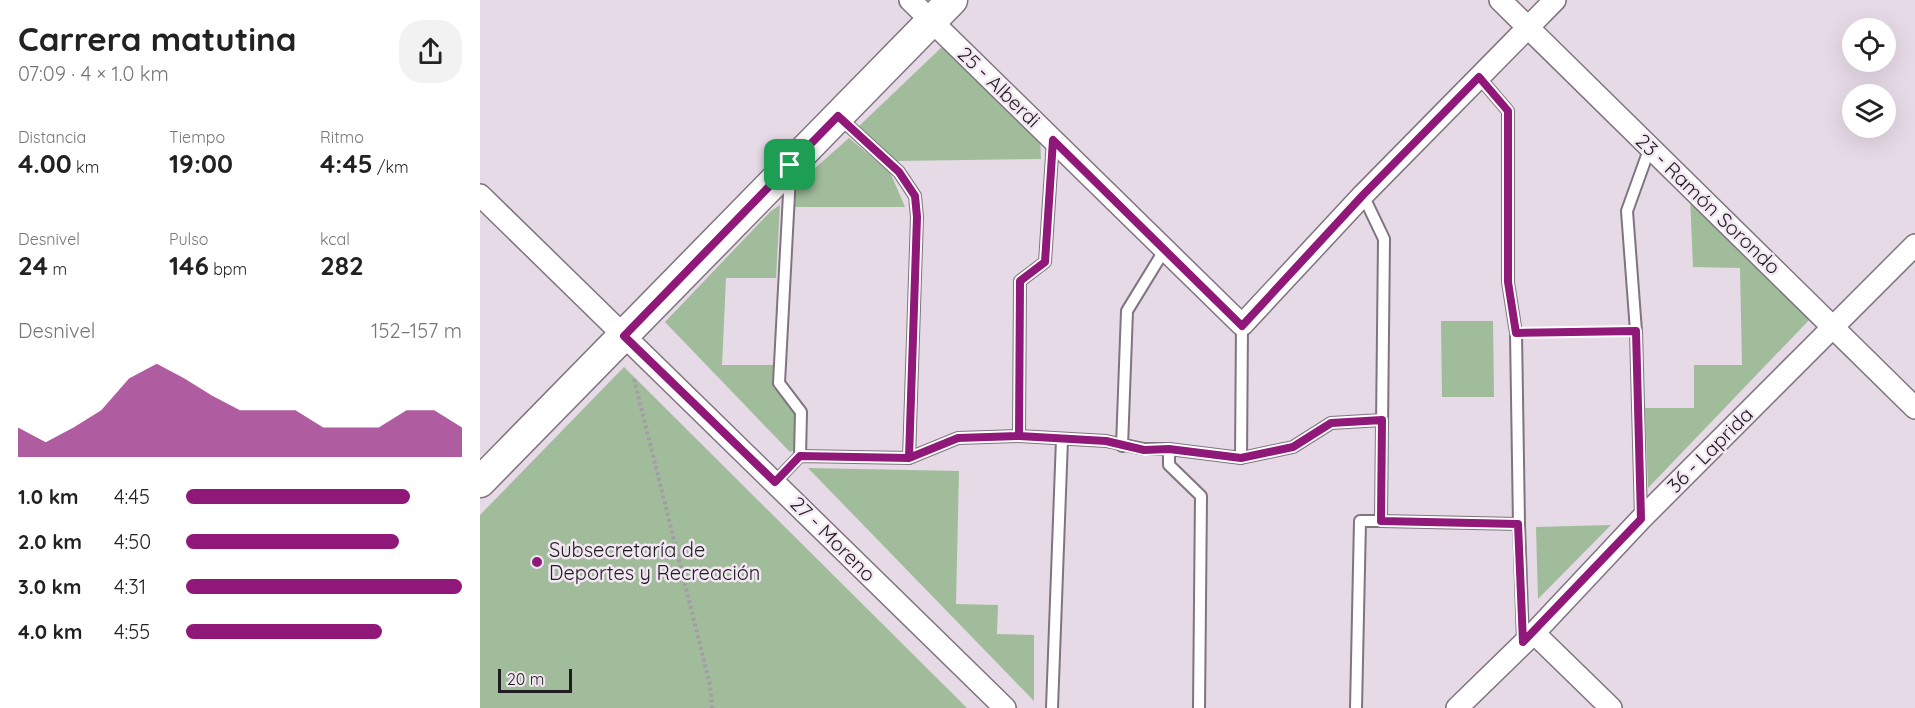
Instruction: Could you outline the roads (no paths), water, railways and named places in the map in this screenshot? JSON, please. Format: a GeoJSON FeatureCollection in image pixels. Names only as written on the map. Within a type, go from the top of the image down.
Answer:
{"type":"FeatureCollection","features":[{"type":"Feature","properties":{"kind":"street","name":"25 - Alberdi"},"geometry":{"type":"LineString","coordinates":[[910,0],[1242,326]]}},
{"type":"Feature","properties":{"kind":"street"},"geometry":{"type":"LineString","coordinates":[[480,482],[952,0]]}},
{"type":"Feature","properties":{"kind":"street","name":"23 - Ramón Sorondo"},"geometry":{"type":"LineString","coordinates":[[1500,0],[1915,408]]}},
{"type":"Feature","properties":{"kind":"street"},"geometry":{"type":"LineString","coordinates":[[1242,326],[1363,195],[1555,0]]}},
{"type":"Feature","properties":{"kind":"street","name":"27 - Moreno"},"geometry":{"type":"LineString","coordinates":[[480,195],[1005,708]]}},
{"type":"Feature","properties":{"kind":"street","name":"36 - Laprida"},"geometry":{"type":"LineString","coordinates":[[1457,708],[1641,519],[1915,245]]}},
{"type":"Feature","properties":{"kind":"street"},"geometry":{"type":"LineString","coordinates":[[1528,637],[1611,708]]}},
{"type":"Feature","properties":{"kind":"lane"},"geometry":{"type":"LineString","coordinates":[[1479,77],[1508,111],[1508,282],[1516,333],[1518,524],[1528,637]]}},
{"type":"Feature","properties":{"kind":"lane"},"geometry":{"type":"LineString","coordinates":[[838,116],[899,172],[915,196],[917,217],[909,458]]}},
{"type":"Feature","properties":{"kind":"lane"},"geometry":{"type":"LineString","coordinates":[[1019,436],[1020,281],[1045,262],[1053,140]]}},
{"type":"Feature","properties":{"kind":"lane"},"geometry":{"type":"LineString","coordinates":[[1641,519],[1636,331],[1627,211],[1650,147]]}},
{"type":"Feature","properties":{"kind":"lane"},"geometry":{"type":"LineString","coordinates":[[775,482],[800,456],[801,411],[779,383],[790,165]]}},
{"type":"Feature","properties":{"kind":"lane"},"geometry":{"type":"LineString","coordinates":[[1363,195],[1384,239],[1381,521]]}},
{"type":"Feature","properties":{"kind":"lane"},"geometry":{"type":"LineString","coordinates":[[1122,446],[1127,311],[1165,249]]}},
{"type":"Feature","properties":{"kind":"lane"},"geometry":{"type":"LineString","coordinates":[[1241,458],[1242,326]]}},
{"type":"Feature","properties":{"kind":"lane"},"geometry":{"type":"LineString","coordinates":[[800,456],[909,458],[958,438],[1019,436],[1106,441],[1144,450],[1169,449],[1241,458],[1293,447],[1331,423],[1382,420]]}},
{"type":"Feature","properties":{"kind":"lane"},"geometry":{"type":"LineString","coordinates":[[1052,708],[1062,439]]}},
{"type":"Feature","properties":{"kind":"lane"},"geometry":{"type":"LineString","coordinates":[[1169,449],[1169,465],[1201,496],[1199,708]]}},
{"type":"Feature","properties":{"kind":"lane"},"geometry":{"type":"LineString","coordinates":[[1356,708],[1360,521],[1518,524]]}},
{"type":"Feature","properties":{"kind":"place","name":"Subsecretaría de Deportes y Recreación"},"geometry":{"type":"Point","coordinates":[537,562]}}]}
